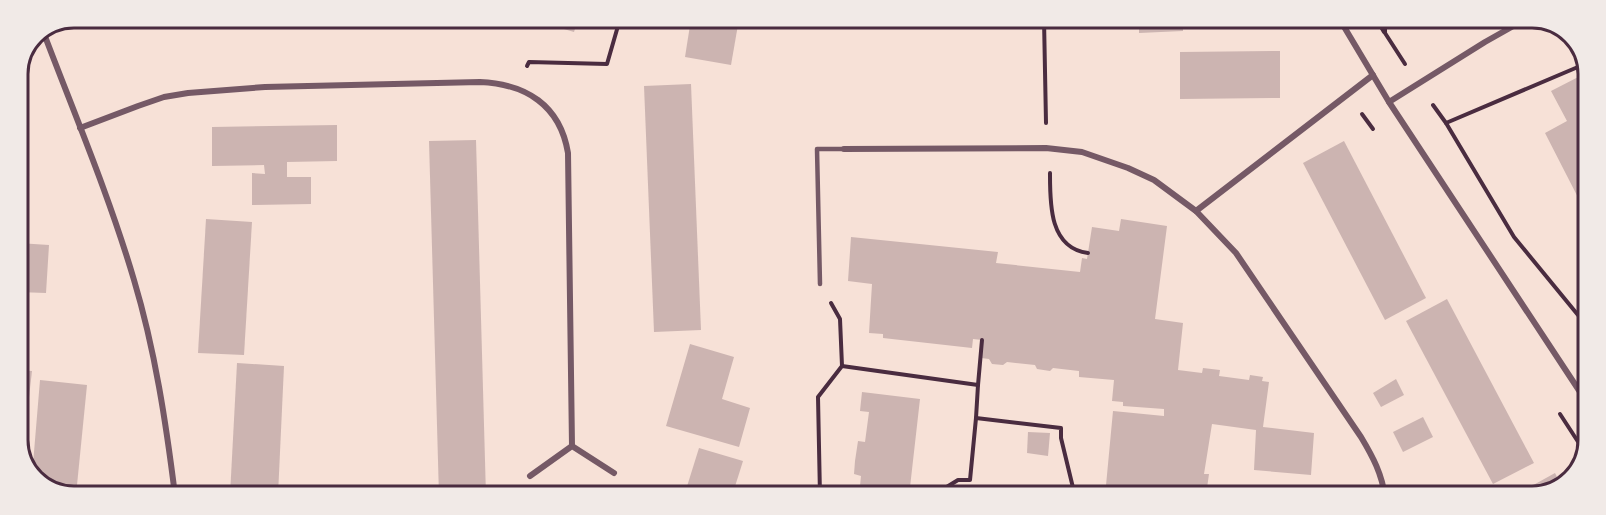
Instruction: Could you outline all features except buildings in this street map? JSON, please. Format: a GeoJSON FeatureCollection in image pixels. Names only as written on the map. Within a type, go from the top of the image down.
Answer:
{"type":"FeatureCollection","features":[{"type":"Feature","properties":{"kind":"street"},"geometry":{"type":"LineString","coordinates":[[1345,28],[1389,102],[1578,389]]}},
{"type":"Feature","properties":{"kind":"street"},"geometry":{"type":"LineString","coordinates":[[1389,102],[1510,28]]}},
{"type":"Feature","properties":{"kind":"street"},"geometry":{"type":"LineString","coordinates":[[46,39],[119,232],[146,326],[174,486]]}},
{"type":"Feature","properties":{"kind":"street"},"geometry":{"type":"LineString","coordinates":[[1196,211],[1373,75]]}},
{"type":"Feature","properties":{"kind":"street"},"geometry":{"type":"LineString","coordinates":[[80,128],[164,97],[223,89],[480,82],[499,83],[525,91],[543,104],[561,126],[568,153],[572,446]]}},
{"type":"Feature","properties":{"kind":"street"},"geometry":{"type":"LineString","coordinates":[[844,149],[1048,148],[1082,152],[1128,168],[1165,187],[1196,211],[1236,253],[1362,437],[1374,458],[1384,486]]}},
{"type":"Feature","properties":{"kind":"street"},"geometry":{"type":"LineString","coordinates":[[572,446],[614,473]]}},
{"type":"Feature","properties":{"kind":"street"},"geometry":{"type":"LineString","coordinates":[[530,476],[572,446]]}},
{"type":"Feature","properties":{"kind":"lane"},"geometry":{"type":"LineString","coordinates":[[820,284],[817,149],[844,149]]}},
{"type":"Feature","properties":{"kind":"path"},"geometry":{"type":"LineString","coordinates":[[525,91],[529,62],[607,64],[617,28]]}},
{"type":"Feature","properties":{"kind":"path"},"geometry":{"type":"LineString","coordinates":[[1044,28],[1050,194],[1055,225],[1066,243],[1077,250],[1088,253]]}},
{"type":"Feature","properties":{"kind":"path"},"geometry":{"type":"LineString","coordinates":[[1382,28],[1385,33]]}},
{"type":"Feature","properties":{"kind":"path"},"geometry":{"type":"LineString","coordinates":[[1446,123],[1514,237],[1578,315]]}},
{"type":"Feature","properties":{"kind":"path"},"geometry":{"type":"LineString","coordinates":[[820,284],[840,319],[842,366],[818,397],[820,486]]}},
{"type":"Feature","properties":{"kind":"path"},"geometry":{"type":"LineString","coordinates":[[948,486],[958,480],[970,480],[982,340]]}},
{"type":"Feature","properties":{"kind":"path"},"geometry":{"type":"LineString","coordinates":[[842,366],[978,385]]}},
{"type":"Feature","properties":{"kind":"path"},"geometry":{"type":"LineString","coordinates":[[976,418],[1061,428],[1061,438],[1073,486]]}}]}
